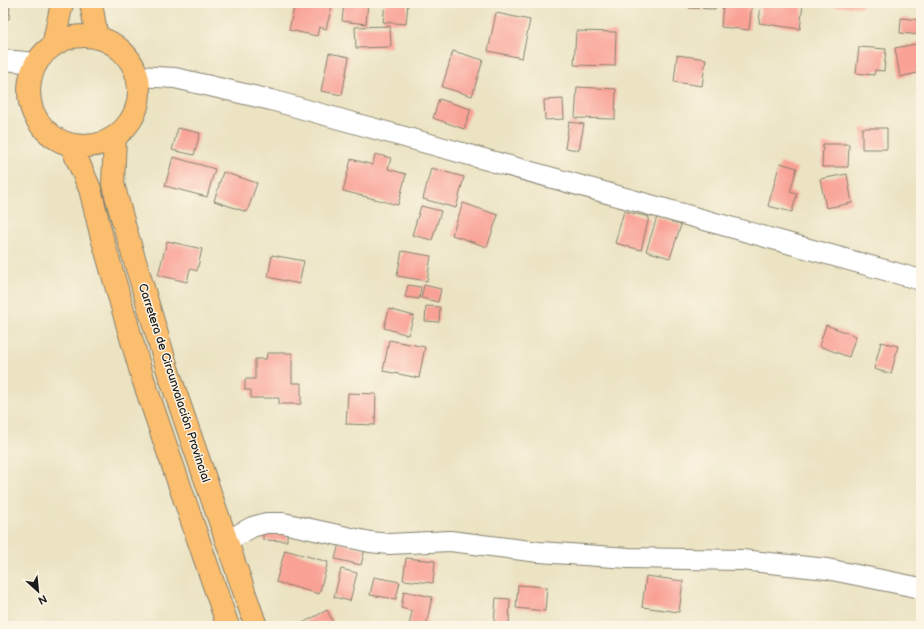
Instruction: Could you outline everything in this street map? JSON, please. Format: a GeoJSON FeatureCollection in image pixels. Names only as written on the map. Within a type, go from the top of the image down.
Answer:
{"type":"FeatureCollection","features":[{"type":"Feature","properties":{"kind":"highway"},"geometry":{"type":"LineString","coordinates":[[53,46],[62,3]]}},
{"type":"Feature","properties":{"kind":"highway"},"geometry":{"type":"LineString","coordinates":[[91,3],[97,38]]}},
{"type":"Feature","properties":{"kind":"highway"},"geometry":{"type":"LineString","coordinates":[[86,36],[97,38],[108,42],[122,51],[133,65],[139,87],[139,98],[136,110],[131,120],[116,137],[94,145],[71,145],[60,141],[42,127],[34,113],[29,96],[29,84],[37,63],[53,46],[74,37],[86,36]]}},
{"type":"Feature","properties":{"kind":"highway","name":"Carretera de Circunvalación Provincial"},"geometry":{"type":"LineString","coordinates":[[116,137],[113,184],[168,371],[256,626]]}},
{"type":"Feature","properties":{"kind":"highway"},"geometry":{"type":"LineString","coordinates":[[71,145],[90,189],[101,234],[143,379],[228,626]]}},
{"type":"Feature","properties":{"kind":"street"},"geometry":{"type":"LineString","coordinates":[[3,60],[37,63]]}},
{"type":"Feature","properties":{"kind":"street"},"geometry":{"type":"LineString","coordinates":[[137,76],[176,78],[272,100],[921,280]]}},
{"type":"Feature","properties":{"kind":"street"},"geometry":{"type":"LineString","coordinates":[[227,541],[252,527],[266,523],[283,522],[370,542],[390,544],[450,541],[554,553],[629,558],[742,560],[827,569],[921,588]]}},
{"type":"Feature","properties":{"kind":"building"},"geometry":{"type":"Polygon","coordinates":[[[3,3],[10,3],[9,19],[3,19],[3,3]]]}},
{"type":"Feature","properties":{"kind":"building"},"geometry":{"type":"Polygon","coordinates":[[[295,3],[316,3],[332,6],[326,29],[319,27],[317,36],[289,30],[295,3]]]}},
{"type":"Feature","properties":{"kind":"building"},"geometry":{"type":"Polygon","coordinates":[[[327,3],[342,3],[341,7],[327,3]]]}},
{"type":"Feature","properties":{"kind":"building"},"geometry":{"type":"Polygon","coordinates":[[[344,3],[368,3],[366,24],[342,21],[344,3]]]}},
{"type":"Feature","properties":{"kind":"building"},"geometry":{"type":"Polygon","coordinates":[[[385,3],[408,3],[406,24],[383,22],[385,3]]]}},
{"type":"Feature","properties":{"kind":"building"},"geometry":{"type":"Polygon","coordinates":[[[690,3],[716,3],[715,9],[689,8],[690,3]]]}},
{"type":"Feature","properties":{"kind":"building"},"geometry":{"type":"Polygon","coordinates":[[[723,3],[752,3],[749,30],[721,27],[723,3]]]}},
{"type":"Feature","properties":{"kind":"building"},"geometry":{"type":"Polygon","coordinates":[[[761,3],[803,4],[800,29],[759,23],[761,3]]]}},
{"type":"Feature","properties":{"kind":"building"},"geometry":{"type":"Polygon","coordinates":[[[833,3],[862,3],[862,7],[833,6],[833,3]]]}},
{"type":"Feature","properties":{"kind":"building"},"geometry":{"type":"Polygon","coordinates":[[[496,13],[530,20],[522,58],[488,51],[496,13]]]}},
{"type":"Feature","properties":{"kind":"building"},"geometry":{"type":"Polygon","coordinates":[[[901,18],[921,20],[921,35],[900,33],[901,18]]]}},
{"type":"Feature","properties":{"kind":"building"},"geometry":{"type":"Polygon","coordinates":[[[390,26],[391,47],[356,48],[355,27],[390,26]]]}},
{"type":"Feature","properties":{"kind":"building"},"geometry":{"type":"Polygon","coordinates":[[[576,31],[616,32],[615,66],[574,65],[576,31]]]}},
{"type":"Feature","properties":{"kind":"building"},"geometry":{"type":"Polygon","coordinates":[[[921,43],[921,72],[900,77],[895,48],[921,43]]]}},
{"type":"Feature","properties":{"kind":"building"},"geometry":{"type":"Polygon","coordinates":[[[859,47],[886,49],[884,71],[875,70],[874,75],[856,73],[859,47]]]}},
{"type":"Feature","properties":{"kind":"building"},"geometry":{"type":"Polygon","coordinates":[[[453,51],[483,60],[472,96],[442,87],[453,51]]]}},
{"type":"Feature","properties":{"kind":"building"},"geometry":{"type":"Polygon","coordinates":[[[329,53],[349,57],[342,95],[321,91],[329,53]]]}},
{"type":"Feature","properties":{"kind":"building"},"geometry":{"type":"Polygon","coordinates":[[[677,55],[706,59],[702,86],[674,82],[677,55]]]}},
{"type":"Feature","properties":{"kind":"building"},"geometry":{"type":"Polygon","coordinates":[[[577,87],[616,89],[615,119],[575,118],[577,87]]]}},
{"type":"Feature","properties":{"kind":"building"},"geometry":{"type":"Polygon","coordinates":[[[439,99],[471,109],[464,129],[433,118],[439,99]]]}},
{"type":"Feature","properties":{"kind":"building"},"geometry":{"type":"Polygon","coordinates":[[[563,99],[564,119],[545,120],[544,100],[563,99]]]}},
{"type":"Feature","properties":{"kind":"building"},"geometry":{"type":"Polygon","coordinates":[[[569,122],[584,124],[579,150],[565,148],[569,122]]]}},
{"type":"Feature","properties":{"kind":"building"},"geometry":{"type":"Polygon","coordinates":[[[178,128],[200,133],[194,155],[172,150],[178,128]]]}},
{"type":"Feature","properties":{"kind":"building"},"geometry":{"type":"Polygon","coordinates":[[[862,128],[887,128],[887,149],[862,149],[862,128]]]}},
{"type":"Feature","properties":{"kind":"building"},"geometry":{"type":"Polygon","coordinates":[[[823,144],[849,144],[848,167],[822,167],[823,144]]]}},
{"type":"Feature","properties":{"kind":"building"},"geometry":{"type":"Polygon","coordinates":[[[375,154],[391,158],[388,169],[406,174],[398,205],[343,191],[351,159],[373,165],[375,154]]]}},
{"type":"Feature","properties":{"kind":"building"},"geometry":{"type":"Polygon","coordinates":[[[173,157],[215,169],[207,197],[165,186],[173,157]]]}},
{"type":"Feature","properties":{"kind":"building"},"geometry":{"type":"Polygon","coordinates":[[[780,163],[797,168],[790,192],[797,194],[792,212],[768,206],[780,163]]]}},
{"type":"Feature","properties":{"kind":"building"},"geometry":{"type":"Polygon","coordinates":[[[431,168],[464,177],[456,208],[423,199],[431,168]]]}},
{"type":"Feature","properties":{"kind":"building"},"geometry":{"type":"Polygon","coordinates":[[[223,172],[257,183],[247,212],[214,201],[223,172]]]}},
{"type":"Feature","properties":{"kind":"building"},"geometry":{"type":"Polygon","coordinates":[[[847,174],[852,203],[826,208],[820,179],[847,174]]]}},
{"type":"Feature","properties":{"kind":"building"},"geometry":{"type":"Polygon","coordinates":[[[463,203],[498,215],[487,247],[452,235],[463,203]]]}},
{"type":"Feature","properties":{"kind":"building"},"geometry":{"type":"Polygon","coordinates":[[[421,206],[441,211],[432,240],[412,235],[421,206]]]}},
{"type":"Feature","properties":{"kind":"building"},"geometry":{"type":"Polygon","coordinates":[[[624,211],[649,217],[641,250],[615,243],[624,211]]]}},
{"type":"Feature","properties":{"kind":"building"},"geometry":{"type":"Polygon","coordinates":[[[657,217],[681,225],[670,258],[646,251],[657,217]]]}},
{"type":"Feature","properties":{"kind":"building"},"geometry":{"type":"Polygon","coordinates":[[[167,241],[202,249],[197,271],[190,269],[187,282],[158,275],[167,241]]]}},
{"type":"Feature","properties":{"kind":"building"},"geometry":{"type":"Polygon","coordinates":[[[402,251],[431,256],[427,281],[397,276],[402,251]]]}},
{"type":"Feature","properties":{"kind":"building"},"geometry":{"type":"Polygon","coordinates":[[[272,255],[304,261],[299,284],[268,277],[272,255]]]}},
{"type":"Feature","properties":{"kind":"building"},"geometry":{"type":"Polygon","coordinates":[[[408,285],[421,287],[419,299],[405,297],[408,285]]]}},
{"type":"Feature","properties":{"kind":"building"},"geometry":{"type":"Polygon","coordinates":[[[424,285],[441,289],[438,302],[421,298],[424,285]]]}},
{"type":"Feature","properties":{"kind":"building"},"geometry":{"type":"Polygon","coordinates":[[[426,306],[440,307],[439,322],[425,321],[426,306]]]}},
{"type":"Feature","properties":{"kind":"building"},"geometry":{"type":"Polygon","coordinates":[[[389,309],[414,316],[408,335],[384,328],[389,309]]]}},
{"type":"Feature","properties":{"kind":"building"},"geometry":{"type":"Polygon","coordinates":[[[826,325],[856,336],[849,357],[819,346],[826,325]]]}},
{"type":"Feature","properties":{"kind":"building"},"geometry":{"type":"Polygon","coordinates":[[[921,329],[921,341],[917,340],[921,329]]]}},
{"type":"Feature","properties":{"kind":"building"},"geometry":{"type":"Polygon","coordinates":[[[389,340],[425,347],[419,378],[383,371],[389,340]]]}},
{"type":"Feature","properties":{"kind":"building"},"geometry":{"type":"Polygon","coordinates":[[[881,342],[898,346],[891,374],[874,369],[881,342]]]}},
{"type":"Feature","properties":{"kind":"building"},"geometry":{"type":"Polygon","coordinates":[[[267,353],[292,353],[292,383],[301,383],[301,404],[279,404],[279,398],[251,398],[251,390],[245,390],[245,379],[255,379],[255,359],[266,359],[267,353]]]}},
{"type":"Feature","properties":{"kind":"building"},"geometry":{"type":"Polygon","coordinates":[[[348,393],[376,394],[375,425],[346,424],[348,393]]]}},
{"type":"Feature","properties":{"kind":"building"},"geometry":{"type":"Polygon","coordinates":[[[263,529],[287,530],[287,541],[263,540],[263,529]]]}},
{"type":"Feature","properties":{"kind":"building"},"geometry":{"type":"Polygon","coordinates":[[[339,543],[365,549],[361,565],[335,559],[339,543]]]}},
{"type":"Feature","properties":{"kind":"building"},"geometry":{"type":"Polygon","coordinates":[[[285,550],[328,562],[319,594],[276,582],[285,550]]]}},
{"type":"Feature","properties":{"kind":"building"},"geometry":{"type":"Polygon","coordinates":[[[406,558],[435,561],[433,583],[403,580],[406,558]]]}},
{"type":"Feature","properties":{"kind":"building"},"geometry":{"type":"Polygon","coordinates":[[[341,569],[357,573],[350,601],[334,597],[341,569]]]}},
{"type":"Feature","properties":{"kind":"building"},"geometry":{"type":"Polygon","coordinates":[[[646,576],[683,581],[679,612],[642,607],[646,576]]]}},
{"type":"Feature","properties":{"kind":"building"},"geometry":{"type":"Polygon","coordinates":[[[374,577],[400,582],[396,599],[370,595],[374,577]]]}},
{"type":"Feature","properties":{"kind":"building"},"geometry":{"type":"Polygon","coordinates":[[[518,585],[547,587],[545,611],[516,608],[518,585]]]}},
{"type":"Feature","properties":{"kind":"building"},"geometry":{"type":"Polygon","coordinates":[[[404,591],[432,597],[426,626],[409,626],[412,611],[401,608],[404,591]]]}},
{"type":"Feature","properties":{"kind":"building"},"geometry":{"type":"Polygon","coordinates":[[[496,598],[510,599],[509,624],[494,623],[496,598]]]}},
{"type":"Feature","properties":{"kind":"building"},"geometry":{"type":"Polygon","coordinates":[[[327,610],[335,626],[297,626],[327,610]]]}}]}
